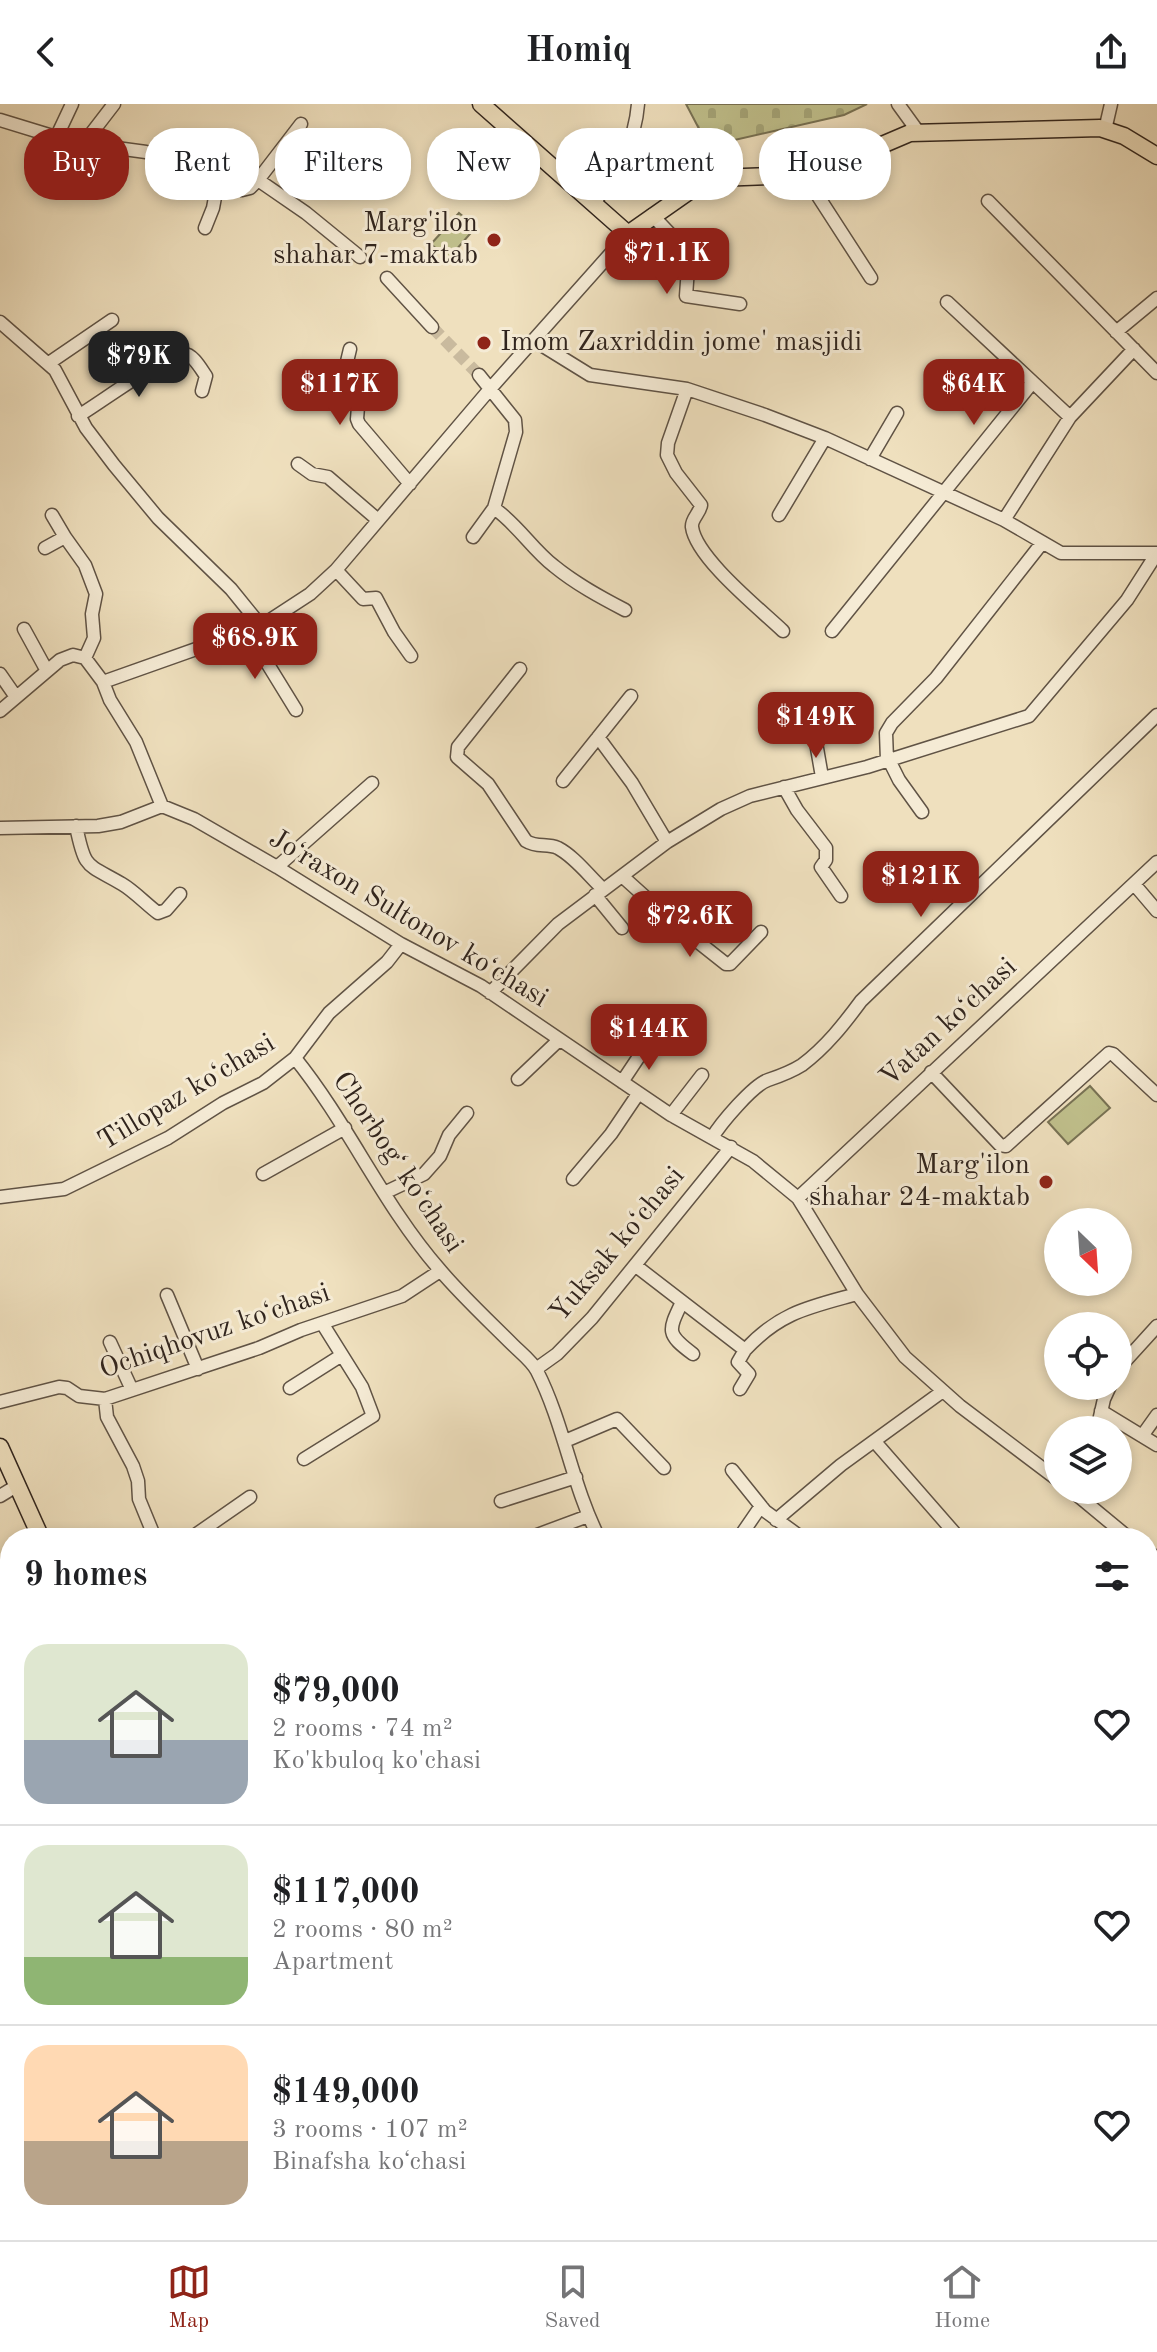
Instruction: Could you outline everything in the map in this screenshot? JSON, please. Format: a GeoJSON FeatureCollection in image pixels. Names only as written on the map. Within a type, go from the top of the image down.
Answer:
{"type":"FeatureCollection","features":[{"type":"Feature","properties":{"kind":"main road"},"geometry":{"type":"LineString","coordinates":[[481,104],[628,234],[698,185],[717,178],[759,175]]}},
{"type":"Feature","properties":{"kind":"main road"},"geometry":{"type":"LineString","coordinates":[[891,142],[910,133],[1105,130],[1124,136],[1157,156]]}},
{"type":"Feature","properties":{"kind":"main road"},"geometry":{"type":"LineString","coordinates":[[0,1447],[37,1528]]}},
{"type":"Feature","properties":{"kind":"street"},"geometry":{"type":"LineString","coordinates":[[61,128],[72,104]]}},
{"type":"Feature","properties":{"kind":"street"},"geometry":{"type":"LineString","coordinates":[[96,128],[114,104]]}},
{"type":"Feature","properties":{"kind":"street"},"geometry":{"type":"LineString","coordinates":[[593,204],[620,166],[636,125],[638,104]]}},
{"type":"Feature","properties":{"kind":"street"},"geometry":{"type":"LineString","coordinates":[[898,104],[919,133]]}},
{"type":"Feature","properties":{"kind":"street"},"geometry":{"type":"LineString","coordinates":[[1105,130],[1111,104]]}},
{"type":"Feature","properties":{"kind":"street"},"geometry":{"type":"LineString","coordinates":[[0,120],[25,128]]}},
{"type":"Feature","properties":{"kind":"street"},"geometry":{"type":"LineString","coordinates":[[259,179],[301,124]]}},
{"type":"Feature","properties":{"kind":"street"},"geometry":{"type":"LineString","coordinates":[[259,181],[306,213],[360,257]]}},
{"type":"Feature","properties":{"kind":"street"},"geometry":{"type":"LineString","coordinates":[[205,228],[214,200]]}},
{"type":"Feature","properties":{"kind":"street"},"geometry":{"type":"LineString","coordinates":[[821,200],[871,278]]}},
{"type":"Feature","properties":{"kind":"street"},"geometry":{"type":"LineString","coordinates":[[988,201],[1157,373]]}},
{"type":"Feature","properties":{"kind":"street"},"geometry":{"type":"LineString","coordinates":[[652,215],[689,254],[686,296],[740,304]]}},
{"type":"Feature","properties":{"kind":"street"},"geometry":{"type":"LineString","coordinates":[[103,682],[248,632],[310,594],[336,570],[490,389],[628,234]]}},
{"type":"Feature","properties":{"kind":"street"},"geometry":{"type":"LineString","coordinates":[[387,278],[432,327]]}},
{"type":"Feature","properties":{"kind":"street"},"geometry":{"type":"LineString","coordinates":[[1116,332],[1157,298]]}},
{"type":"Feature","properties":{"kind":"street"},"geometry":{"type":"LineString","coordinates":[[947,302],[1070,417]]}},
{"type":"Feature","properties":{"kind":"street"},"geometry":{"type":"LineString","coordinates":[[49,363],[112,320]]}},
{"type":"Feature","properties":{"kind":"street"},"geometry":{"type":"LineString","coordinates":[[0,322],[49,363],[61,378],[78,416],[96,442],[158,518],[231,589],[261,626]]}},
{"type":"Feature","properties":{"kind":"street"},"geometry":{"type":"LineString","coordinates":[[535,341],[590,375],[687,389],[825,438],[1004,520],[1061,553],[1157,553]]}},
{"type":"Feature","properties":{"kind":"street"},"geometry":{"type":"LineString","coordinates":[[350,349],[341,387],[358,407],[359,424],[410,484]]}},
{"type":"Feature","properties":{"kind":"street"},"geometry":{"type":"LineString","coordinates":[[1004,520],[1070,417],[1134,349]]}},
{"type":"Feature","properties":{"kind":"street"},"geometry":{"type":"LineString","coordinates":[[78,416],[152,369],[184,354],[189,355],[206,376],[202,391]]}},
{"type":"Feature","properties":{"kind":"street"},"geometry":{"type":"LineString","coordinates":[[473,537],[494,508],[514,443],[516,425],[479,375]]}},
{"type":"Feature","properties":{"kind":"street"},"geometry":{"type":"LineString","coordinates":[[832,631],[1032,383]]}},
{"type":"Feature","properties":{"kind":"street"},"geometry":{"type":"LineString","coordinates":[[687,389],[668,443],[667,455],[676,473],[701,505],[692,522],[692,529],[716,567],[783,631]]}},
{"type":"Feature","properties":{"kind":"street"},"geometry":{"type":"LineString","coordinates":[[870,459],[897,413]]}},
{"type":"Feature","properties":{"kind":"street"},"geometry":{"type":"LineString","coordinates":[[779,515],[825,438]]}},
{"type":"Feature","properties":{"kind":"street"},"geometry":{"type":"LineString","coordinates":[[298,464],[312,474],[328,477],[378,520]]}},
{"type":"Feature","properties":{"kind":"street"},"geometry":{"type":"LineString","coordinates":[[494,508],[522,531],[551,565],[586,590],[625,610]]}},
{"type":"Feature","properties":{"kind":"street"},"geometry":{"type":"LineString","coordinates":[[52,515],[85,565],[96,594],[92,614],[94,638],[85,658]]}},
{"type":"Feature","properties":{"kind":"street"},"geometry":{"type":"LineString","coordinates":[[45,548],[65,537]]}},
{"type":"Feature","properties":{"kind":"street"},"geometry":{"type":"LineString","coordinates":[[922,812],[888,760],[886,733],[936,678],[1042,543]]}},
{"type":"Feature","properties":{"kind":"street"},"geometry":{"type":"LineString","coordinates":[[490,993],[558,924],[667,842],[721,809],[750,796],[888,760],[1029,716],[1127,600],[1157,553]]}},
{"type":"Feature","properties":{"kind":"street"},"geometry":{"type":"LineString","coordinates":[[336,570],[363,599],[376,598],[411,656]]}},
{"type":"Feature","properties":{"kind":"street"},"geometry":{"type":"LineString","coordinates":[[24,629],[47,671]]}},
{"type":"Feature","properties":{"kind":"street"},"geometry":{"type":"LineString","coordinates":[[248,632],[296,710]]}},
{"type":"Feature","properties":{"kind":"street"},"geometry":{"type":"LineString","coordinates":[[0,711],[60,660],[73,655],[85,658],[103,682],[110,700],[136,742],[162,806],[121,822],[0,828]]}},
{"type":"Feature","properties":{"kind":"street"},"geometry":{"type":"LineString","coordinates":[[520,669],[458,747],[457,757],[488,784],[526,841],[560,850],[599,892],[622,928]]}},
{"type":"Feature","properties":{"kind":"street"},"geometry":{"type":"LineString","coordinates":[[0,674],[16,697]]}},
{"type":"Feature","properties":{"kind":"street"},"geometry":{"type":"LineString","coordinates":[[563,781],[631,696]]}},
{"type":"Feature","properties":{"kind":"street"},"geometry":{"type":"LineString","coordinates":[[810,708],[822,777]]}},
{"type":"Feature","properties":{"kind":"street"},"geometry":{"type":"LineString","coordinates":[[712,1138],[739,1104],[764,1082],[788,1073],[811,1058],[850,1018],[861,1001],[1157,715]]}},
{"type":"Feature","properties":{"kind":"street"},"geometry":{"type":"LineString","coordinates":[[598,737],[632,783],[667,842]]}},
{"type":"Feature","properties":{"kind":"street"},"geometry":{"type":"LineString","coordinates":[[277,867],[372,783]]}},
{"type":"Feature","properties":{"kind":"street"},"geometry":{"type":"LineString","coordinates":[[784,787],[826,848],[826,860],[821,867],[841,896]]}},
{"type":"Feature","properties":{"kind":"street","name":"Joʻraxon Sultonov koʻchasi"},"geometry":{"type":"LineString","coordinates":[[162,806],[194,819],[401,944],[490,993],[638,1094],[753,1161],[798,1198],[857,1294],[905,1357],[943,1391],[1044,1469]]}},
{"type":"Feature","properties":{"kind":"street"},"geometry":{"type":"LineString","coordinates":[[76,826],[83,855],[94,870],[122,884],[158,913],[166,910],[180,894]]}},
{"type":"Feature","properties":{"kind":"street","name":"Vatan koʻchasi"},"geometry":{"type":"LineString","coordinates":[[798,1198],[1157,862]]}},
{"type":"Feature","properties":{"kind":"street"},"geometry":{"type":"LineString","coordinates":[[622,876],[726,964],[730,964],[761,932]]}},
{"type":"Feature","properties":{"kind":"street"},"geometry":{"type":"LineString","coordinates":[[1134,884],[1157,911]]}},
{"type":"Feature","properties":{"kind":"street","name":"Tillopaz koʻchasi"},"geometry":{"type":"LineString","coordinates":[[0,1197],[64,1189],[92,1177],[176,1134],[223,1103],[263,1083],[295,1058],[329,1013],[387,962],[401,944]]}},
{"type":"Feature","properties":{"kind":"street"},"geometry":{"type":"LineString","coordinates":[[518,1079],[559,1040]]}},
{"type":"Feature","properties":{"kind":"street"},"geometry":{"type":"LineString","coordinates":[[622,1082],[648,1043]]}},
{"type":"Feature","properties":{"kind":"street"},"geometry":{"type":"LineString","coordinates":[[931,1072],[1000,1145],[1006,1146],[1109,1053],[1157,1095]]}},
{"type":"Feature","properties":{"kind":"street","name":"Chorbogʻ koʻchasi"},"geometry":{"type":"LineString","coordinates":[[295,1058],[319,1088],[402,1222],[440,1271],[536,1369],[565,1441],[594,1528]]}},
{"type":"Feature","properties":{"kind":"street"},"geometry":{"type":"LineString","coordinates":[[671,1115],[702,1075]]}},
{"type":"Feature","properties":{"kind":"street"},"geometry":{"type":"LineString","coordinates":[[573,1179],[611,1134],[638,1094]]}},
{"type":"Feature","properties":{"kind":"street"},"geometry":{"type":"LineString","coordinates":[[384,1193],[424,1174],[440,1156],[449,1135],[467,1113]]}},
{"type":"Feature","properties":{"kind":"street"},"geometry":{"type":"LineString","coordinates":[[263,1174],[345,1128]]}},
{"type":"Feature","properties":{"kind":"street","name":"Yuksak koʻchasi"},"geometry":{"type":"LineString","coordinates":[[536,1369],[557,1354],[592,1318],[731,1147]]}},
{"type":"Feature","properties":{"kind":"street"},"geometry":{"type":"LineString","coordinates":[[636,1266],[745,1350]]}},
{"type":"Feature","properties":{"kind":"street","name":"Ochiqhovuz koʻchasi"},"geometry":{"type":"LineString","coordinates":[[0,1402],[59,1387],[79,1396],[105,1399],[402,1296],[440,1271]]}},
{"type":"Feature","properties":{"kind":"street"},"geometry":{"type":"LineString","coordinates":[[740,1389],[749,1374],[738,1362],[764,1330],[805,1308],[857,1294]]}},
{"type":"Feature","properties":{"kind":"street"},"geometry":{"type":"LineString","coordinates":[[167,1295],[198,1369]]}},
{"type":"Feature","properties":{"kind":"street"},"geometry":{"type":"LineString","coordinates":[[682,1302],[671,1332],[673,1339],[693,1354]]}},
{"type":"Feature","properties":{"kind":"street"},"geometry":{"type":"LineString","coordinates":[[304,1459],[373,1416],[362,1387],[322,1323]]}},
{"type":"Feature","properties":{"kind":"street"},"geometry":{"type":"LineString","coordinates":[[1132,1354],[1157,1326]]}},
{"type":"Feature","properties":{"kind":"street"},"geometry":{"type":"LineString","coordinates":[[110,1342],[132,1390]]}},
{"type":"Feature","properties":{"kind":"street"},"geometry":{"type":"LineString","coordinates":[[290,1388],[342,1355]]}},
{"type":"Feature","properties":{"kind":"street"},"geometry":{"type":"LineString","coordinates":[[776,1520],[841,1465],[876,1443],[943,1391]]}},
{"type":"Feature","properties":{"kind":"street"},"geometry":{"type":"LineString","coordinates":[[105,1399],[107,1417],[133,1466],[139,1499],[151,1528]]}},
{"type":"Feature","properties":{"kind":"street"},"geometry":{"type":"LineString","coordinates":[[1100,1416],[1105,1400]]}},
{"type":"Feature","properties":{"kind":"street"},"geometry":{"type":"LineString","coordinates":[[1101,1411],[1157,1445]]}},
{"type":"Feature","properties":{"kind":"street"},"geometry":{"type":"LineString","coordinates":[[1142,1436],[1157,1415]]}},
{"type":"Feature","properties":{"kind":"street"},"geometry":{"type":"LineString","coordinates":[[565,1441],[617,1419],[664,1468]]}},
{"type":"Feature","properties":{"kind":"street"},"geometry":{"type":"LineString","coordinates":[[876,1443],[950,1528]]}},
{"type":"Feature","properties":{"kind":"street"},"geometry":{"type":"LineString","coordinates":[[732,1470],[761,1506],[788,1528]]}},
{"type":"Feature","properties":{"kind":"street"},"geometry":{"type":"LineString","coordinates":[[501,1501],[576,1477]]}},
{"type":"Feature","properties":{"kind":"street"},"geometry":{"type":"LineString","coordinates":[[0,1496],[18,1485]]}},
{"type":"Feature","properties":{"kind":"street"},"geometry":{"type":"LineString","coordinates":[[205,1528],[250,1497]]}},
{"type":"Feature","properties":{"kind":"street"},"geometry":{"type":"LineString","coordinates":[[1086,1504],[1112,1528]]}},
{"type":"Feature","properties":{"kind":"street"},"geometry":{"type":"LineString","coordinates":[[746,1528],[761,1506]]}},
{"type":"Feature","properties":{"kind":"street"},"geometry":{"type":"LineString","coordinates":[[556,1528],[588,1516]]}},
{"type":"Feature","properties":{"kind":"green space"},"geometry":{"type":"Polygon","coordinates":[[[686,104],[867,104],[844,115],[787,128],[759,128],[759,134],[743,138],[743,128],[699,128],[686,104]]]}},
{"type":"Feature","properties":{"kind":"green space"},"geometry":{"type":"Polygon","coordinates":[[[459,213],[476,227],[448,259],[431,244],[459,213]]]}},
{"type":"Feature","properties":{"kind":"green space"},"geometry":{"type":"Polygon","coordinates":[[[1090,1086],[1110,1108],[1068,1144],[1048,1122],[1090,1086]]]}},
{"type":"Feature","properties":{"kind":"tunnel"},"geometry":{"type":"LineString","coordinates":[[432,327],[479,375]]}},
{"type":"Feature","properties":{"kind":"place","name":"Marg'ilon shahar 7-maktab"},"geometry":{"type":"Point","coordinates":[494,240]}},
{"type":"Feature","properties":{"kind":"place","name":"Imom Zaxriddin jome' masjidi"},"geometry":{"type":"Point","coordinates":[484,343]}},
{"type":"Feature","properties":{"kind":"place","name":"Marg'ilon shahar 24-maktab"},"geometry":{"type":"Point","coordinates":[1046,1182]}}]}
